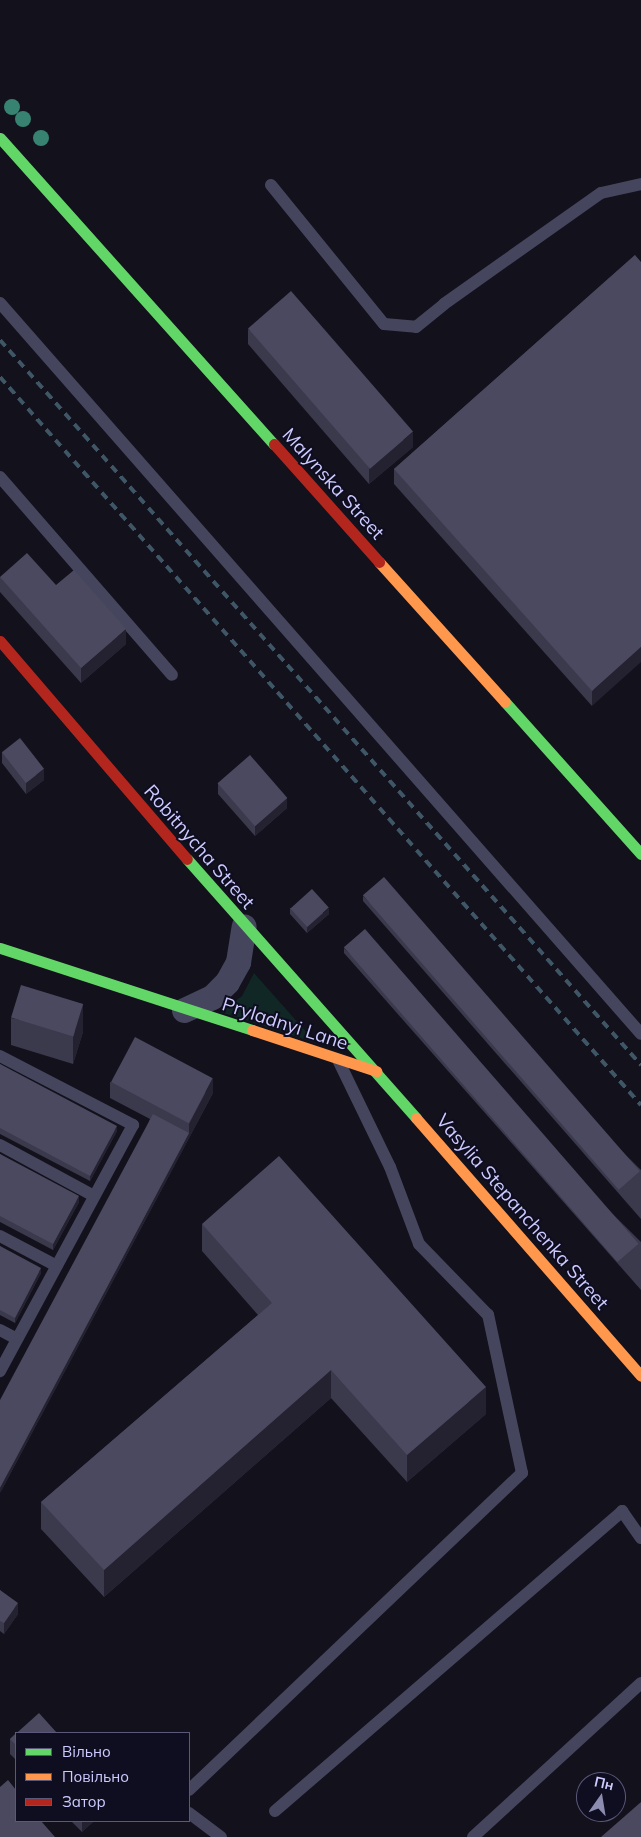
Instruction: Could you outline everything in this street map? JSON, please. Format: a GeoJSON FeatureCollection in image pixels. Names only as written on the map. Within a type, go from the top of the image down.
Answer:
{"type":"FeatureCollection","features":[{"type":"Feature","properties":{"kind":"street","name":"Malynska Street"},"geometry":{"type":"LineString","coordinates":[[0,138],[641,854]]}},
{"type":"Feature","properties":{"kind":"street","name":"Robitnycha Street"},"geometry":{"type":"LineString","coordinates":[[0,641],[244,926],[298,982],[376,1071]]}},
{"type":"Feature","properties":{"kind":"street"},"geometry":{"type":"LineString","coordinates":[[184,1010],[212,997],[227,982],[238,962],[244,926]]}},
{"type":"Feature","properties":{"kind":"street","name":"Pryladnyi Lane"},"geometry":{"type":"LineString","coordinates":[[0,948],[184,1010],[376,1071]]}},
{"type":"Feature","properties":{"kind":"street","name":"Vasylia Stepanchenka Street"},"geometry":{"type":"LineString","coordinates":[[376,1071],[641,1376]]}},
{"type":"Feature","properties":{"kind":"lane"},"geometry":{"type":"LineString","coordinates":[[271,185],[384,324],[416,327],[444,304],[602,193],[641,184]]}},
{"type":"Feature","properties":{"kind":"lane"},"geometry":{"type":"LineString","coordinates":[[0,303],[641,1034]]}},
{"type":"Feature","properties":{"kind":"lane"},"geometry":{"type":"LineString","coordinates":[[0,477],[172,675]]}},
{"type":"Feature","properties":{"kind":"lane"},"geometry":{"type":"LineString","coordinates":[[0,1056],[133,1125],[0,1371]]}},
{"type":"Feature","properties":{"kind":"lane"},"geometry":{"type":"LineString","coordinates":[[190,1789],[522,1473],[488,1315],[419,1244],[390,1167],[338,1059]]}},
{"type":"Feature","properties":{"kind":"lane"},"geometry":{"type":"LineString","coordinates":[[0,1145],[94,1196]]}},
{"type":"Feature","properties":{"kind":"lane"},"geometry":{"type":"LineString","coordinates":[[0,1236],[56,1266]]}},
{"type":"Feature","properties":{"kind":"lane"},"geometry":{"type":"LineString","coordinates":[[0,1330],[18,1339]]}},
{"type":"Feature","properties":{"kind":"lane"},"geometry":{"type":"LineString","coordinates":[[275,1811],[622,1511],[641,1538]]}},
{"type":"Feature","properties":{"kind":"lane"},"geometry":{"type":"LineString","coordinates":[[473,1837],[641,1684]]}},
{"type":"Feature","properties":{"kind":"lane"},"geometry":{"type":"LineString","coordinates":[[190,1814],[221,1837]]}},
{"type":"Feature","properties":{"kind":"green space"},"geometry":{"type":"Polygon","coordinates":[[[254,973],[316,1043],[220,1012],[242,996],[254,973]]]}},
{"type":"Feature","properties":{"kind":"building"},"geometry":{"type":"Polygon","coordinates":[[[635,255],[641,262],[641,647],[592,691],[394,469],[635,255]]]}},
{"type":"Feature","properties":{"kind":"building"},"geometry":{"type":"Polygon","coordinates":[[[291,291],[413,431],[370,469],[248,328],[291,291]]]}},
{"type":"Feature","properties":{"kind":"building"},"geometry":{"type":"Polygon","coordinates":[[[27,553],[56,585],[74,570],[126,629],[81,668],[0,577],[27,553]]]}},
{"type":"Feature","properties":{"kind":"building"},"geometry":{"type":"Polygon","coordinates":[[[20,738],[44,769],[26,783],[2,752],[20,738]]]}},
{"type":"Feature","properties":{"kind":"building"},"geometry":{"type":"Polygon","coordinates":[[[250,755],[287,798],[255,826],[218,783],[250,755]]]}},
{"type":"Feature","properties":{"kind":"building"},"geometry":{"type":"Polygon","coordinates":[[[384,877],[640,1171],[619,1190],[363,895],[384,877]]]}},
{"type":"Feature","properties":{"kind":"building"},"geometry":{"type":"Polygon","coordinates":[[[312,889],[329,908],[307,927],[290,908],[312,889]]]}},
{"type":"Feature","properties":{"kind":"building"},"geometry":{"type":"Polygon","coordinates":[[[365,929],[639,1244],[617,1262],[344,947],[365,929]]]}},
{"type":"Feature","properties":{"kind":"building"},"geometry":{"type":"Polygon","coordinates":[[[21,985],[83,1004],[73,1037],[11,1018],[21,985]]]}},
{"type":"Feature","properties":{"kind":"building"},"geometry":{"type":"Polygon","coordinates":[[[135,1037],[213,1078],[189,1123],[111,1082],[135,1037]]]}},
{"type":"Feature","properties":{"kind":"building"},"geometry":{"type":"Polygon","coordinates":[[[0,1064],[117,1126],[90,1176],[0,1128],[0,1064]]]}},
{"type":"Feature","properties":{"kind":"building"},"geometry":{"type":"Polygon","coordinates":[[[153,1114],[189,1133],[0,1488],[0,1400],[153,1114]]]}},
{"type":"Feature","properties":{"kind":"building"},"geometry":{"type":"Polygon","coordinates":[[[0,1154],[79,1196],[53,1244],[0,1216],[0,1154]]]}},
{"type":"Feature","properties":{"kind":"building"},"geometry":{"type":"Polygon","coordinates":[[[279,1156],[486,1387],[407,1455],[331,1370],[104,1570],[41,1502],[272,1303],[202,1224],[279,1156]]]}},
{"type":"Feature","properties":{"kind":"building"},"geometry":{"type":"Polygon","coordinates":[[[0,1246],[41,1268],[15,1318],[0,1310],[0,1246]]]}},
{"type":"Feature","properties":{"kind":"building"},"geometry":{"type":"Polygon","coordinates":[[[0,1590],[18,1603],[4,1623],[0,1621],[0,1590]]]}},
{"type":"Feature","properties":{"kind":"building"},"geometry":{"type":"Polygon","coordinates":[[[39,1713],[56,1732],[18,1732],[39,1713]]]}},
{"type":"Feature","properties":{"kind":"building"},"geometry":{"type":"Polygon","coordinates":[[[15,1735],[15,1744],[10,1739],[15,1735]]]}},
{"type":"Feature","properties":{"kind":"building"},"geometry":{"type":"Polygon","coordinates":[[[8,1780],[15,1789],[15,1822],[42,1822],[55,1837],[0,1837],[0,1787],[8,1780]]]}},
{"type":"Feature","properties":{"kind":"building"},"geometry":{"type":"Polygon","coordinates":[[[641,1802],[641,1837],[601,1837],[618,1822],[626,1822],[626,1815],[641,1802]]]}},
{"type":"Feature","properties":{"kind":"railway"},"geometry":{"type":"LineString","coordinates":[[0,340],[641,1065]]}},
{"type":"Feature","properties":{"kind":"railway"},"geometry":{"type":"LineString","coordinates":[[0,377],[641,1105]]}},
{"type":"Feature","properties":{"kind":"traffic: fast"},"geometry":{"type":"LineString","coordinates":[[0,138],[274,444]]}},
{"type":"Feature","properties":{"kind":"traffic: fast"},"geometry":{"type":"LineString","coordinates":[[505,702],[641,854]]}},
{"type":"Feature","properties":{"kind":"traffic: fast"},"geometry":{"type":"LineString","coordinates":[[187,859],[416,1118]]}},
{"type":"Feature","properties":{"kind":"traffic: fast"},"geometry":{"type":"LineString","coordinates":[[0,948],[252,1030]]}},
{"type":"Feature","properties":{"kind":"traffic: slow"},"geometry":{"type":"LineString","coordinates":[[379,562],[505,702]]}},
{"type":"Feature","properties":{"kind":"traffic: slow"},"geometry":{"type":"LineString","coordinates":[[252,1030],[376,1071]]}},
{"type":"Feature","properties":{"kind":"traffic: slow"},"geometry":{"type":"LineString","coordinates":[[416,1118],[641,1376]]}},
{"type":"Feature","properties":{"kind":"traffic: jam"},"geometry":{"type":"LineString","coordinates":[[274,444],[379,562]]}},
{"type":"Feature","properties":{"kind":"traffic: jam"},"geometry":{"type":"LineString","coordinates":[[0,641],[187,859]]}}]}
